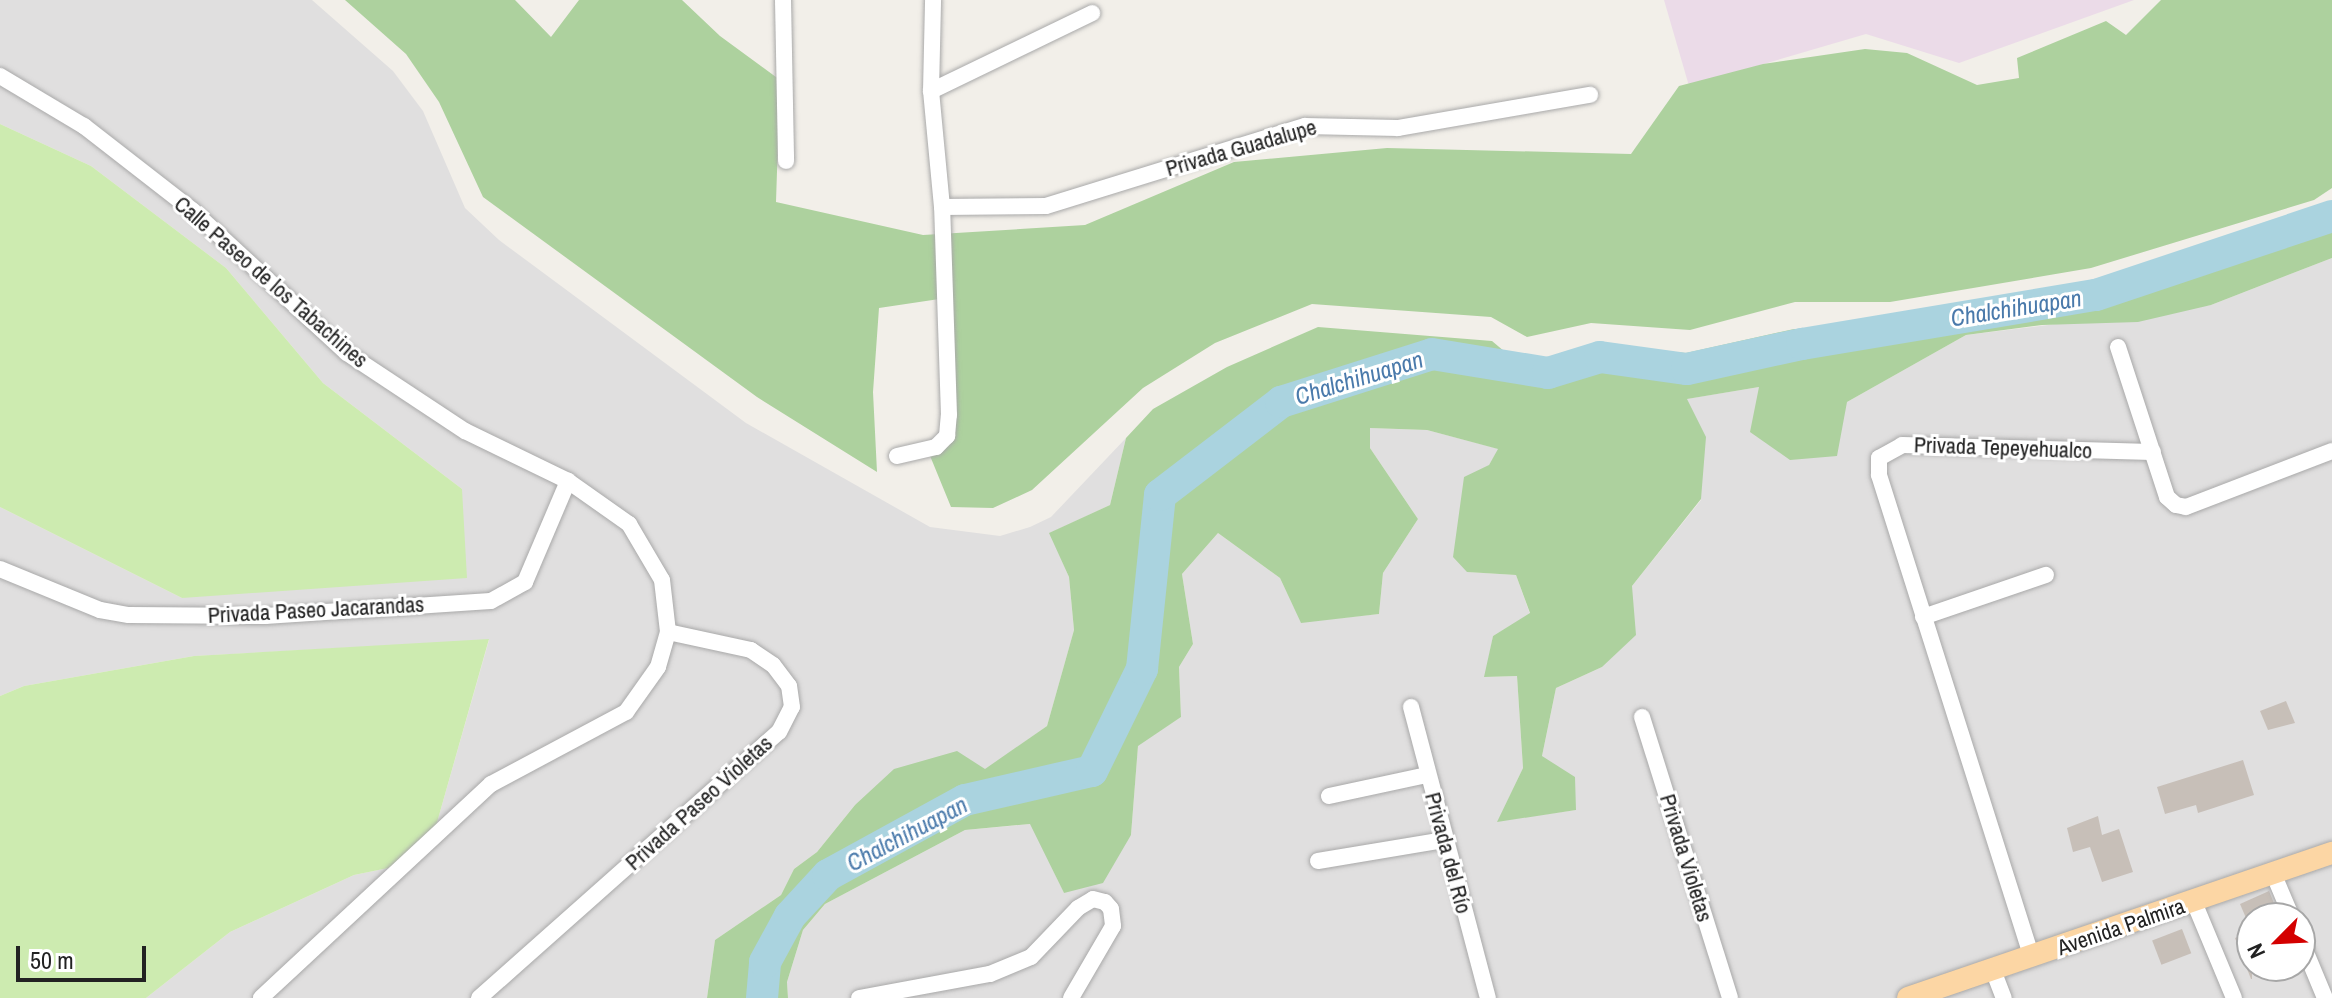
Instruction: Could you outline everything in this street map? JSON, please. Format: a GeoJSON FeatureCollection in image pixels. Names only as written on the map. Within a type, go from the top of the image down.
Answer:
{"type":"FeatureCollection","features":[{"type":"Feature","properties":{"kind":"main road","name":"Avenida Palmira"},"geometry":{"type":"LineString","coordinates":[[1908,998],[2332,853]]}},
{"type":"Feature","properties":{"kind":"street"},"geometry":{"type":"LineString","coordinates":[[783,0],[786,161]]}},
{"type":"Feature","properties":{"kind":"street"},"geometry":{"type":"LineString","coordinates":[[897,456],[936,447],[947,436],[950,379],[942,207],[931,91],[933,0]]}},
{"type":"Feature","properties":{"kind":"street"},"geometry":{"type":"LineString","coordinates":[[931,91],[1092,13]]}},
{"type":"Feature","properties":{"kind":"street","name":"Calle Paseo de los Tabachines"},"geometry":{"type":"LineString","coordinates":[[0,76],[84,126],[193,211],[347,353],[465,431],[568,481],[629,524],[662,580],[668,632],[658,667],[626,712],[491,784],[261,998]]}},
{"type":"Feature","properties":{"kind":"street","name":"Privada Guadalupe"},"geometry":{"type":"LineString","coordinates":[[942,207],[1046,206],[1305,126],[1398,128],[1590,95]]}},
{"type":"Feature","properties":{"kind":"street"},"geometry":{"type":"LineString","coordinates":[[2118,347],[2167,497],[2186,507],[2332,451]]}},
{"type":"Feature","properties":{"kind":"street","name":"Privada Tepeyehualco"},"geometry":{"type":"LineString","coordinates":[[2032,958],[1879,475],[1879,458],[1890,449],[2153,452]]}},
{"type":"Feature","properties":{"kind":"street","name":"Privada Paseo Jacarandas"},"geometry":{"type":"LineString","coordinates":[[0,569],[100,610],[129,615],[265,616],[491,601],[525,582],[568,481]]}},
{"type":"Feature","properties":{"kind":"street"},"geometry":{"type":"LineString","coordinates":[[1923,617],[2046,575]]}},
{"type":"Feature","properties":{"kind":"street","name":"Privada Paseo Violetas"},"geometry":{"type":"LineString","coordinates":[[479,998],[779,732],[792,707],[789,686],[773,665],[751,650],[668,632]]}},
{"type":"Feature","properties":{"kind":"street","name":"Privada del Río"},"geometry":{"type":"LineString","coordinates":[[1411,707],[1443,840],[1488,998]]}},
{"type":"Feature","properties":{"kind":"street","name":"Privada Violetas"},"geometry":{"type":"LineString","coordinates":[[1642,717],[1730,998]]}},
{"type":"Feature","properties":{"kind":"street"},"geometry":{"type":"LineString","coordinates":[[1329,796],[1427,775]]}},
{"type":"Feature","properties":{"kind":"street"},"geometry":{"type":"LineString","coordinates":[[1318,861],[1443,840]]}},
{"type":"Feature","properties":{"kind":"street"},"geometry":{"type":"LineString","coordinates":[[2273,873],[2285,902]]}},
{"type":"Feature","properties":{"kind":"street"},"geometry":{"type":"LineString","coordinates":[[859,998],[990,974],[1031,957],[1078,908],[1093,899],[1105,902],[1111,909],[1113,926],[1071,998]]}},
{"type":"Feature","properties":{"kind":"street"},"geometry":{"type":"LineString","coordinates":[[2194,902],[2234,998]]}},
{"type":"Feature","properties":{"kind":"street"},"geometry":{"type":"LineString","coordinates":[[1993,970],[2004,998]]}},
{"type":"Feature","properties":{"kind":"street"},"geometry":{"type":"LineString","coordinates":[[2316,976],[2325,998]]}},
{"type":"Feature","properties":{"kind":"shaded area"},"geometry":{"type":"Polygon","coordinates":[[[0,0],[312,0],[393,71],[423,111],[465,208],[499,240],[746,423],[930,527],[1000,536],[1030,527],[1051,517],[1126,438],[1110,505],[1050,533],[1069,577],[1074,630],[1047,726],[985,770],[855,805],[817,852],[794,869],[781,895],[715,940],[707,998],[146,998],[230,932],[354,875],[398,866],[436,826],[489,640],[194,656],[24,686],[0,696],[0,507],[182,598],[462,489],[323,383],[226,268],[91,166],[0,124],[0,0]]]}},
{"type":"Feature","properties":{"kind":"shaded area"},"geometry":{"type":"Polygon","coordinates":[[[1664,0],[2134,0],[1959,63],[1866,34],[1689,86],[1664,0]]]}},
{"type":"Feature","properties":{"kind":"shaded area"},"geometry":{"type":"Polygon","coordinates":[[[2332,258],[2332,998],[788,998],[787,982],[803,930],[825,904],[965,830],[1031,824],[1064,893],[1131,835],[1138,745],[1181,717],[1179,667],[1193,644],[1182,574],[1218,533],[1280,578],[1301,622],[1379,614],[1383,573],[1418,519],[1370,448],[1370,428],[1427,430],[1499,449],[1489,465],[1468,572],[1516,575],[1530,614],[1493,636],[1485,677],[1517,676],[1523,768],[1498,821],[1576,810],[1542,756],[1556,688],[1602,667],[1632,586],[1701,500],[1686,399],[1759,387],[1847,402],[1966,335],[2211,305],[2332,258]]]}},
{"type":"Feature","properties":{"kind":"green space"},"geometry":{"type":"Polygon","coordinates":[[[345,0],[515,0],[551,37],[579,0],[682,0],[720,36],[780,80],[776,202],[923,235],[1085,225],[1234,162],[1387,148],[1631,154],[1679,86],[1763,64],[1865,49],[1907,53],[1977,85],[2019,78],[2017,58],[2106,21],[2126,35],[2161,0],[2332,0],[2332,188],[2314,200],[2091,268],[1890,302],[1795,302],[1690,330],[1591,323],[1527,337],[1491,317],[1312,304],[1215,343],[1143,388],[1032,490],[993,508],[951,507],[926,446],[954,425],[946,298],[879,308],[873,392],[877,472],[757,397],[483,197],[439,102],[406,54],[345,0]]]}},
{"type":"Feature","properties":{"kind":"green space"},"geometry":{"type":"Polygon","coordinates":[[[0,124],[91,166],[226,268],[323,383],[462,489],[467,578],[182,598],[0,507],[0,124]]]}},
{"type":"Feature","properties":{"kind":"green space"},"geometry":{"type":"Polygon","coordinates":[[[2332,216],[2332,258],[2211,305],[2138,322],[2042,325],[1966,335],[1847,402],[1837,456],[1790,460],[1750,432],[1759,387],[1687,399],[1706,437],[1701,499],[1632,586],[1636,635],[1602,667],[1556,688],[1542,756],[1575,777],[1576,810],[1497,822],[1523,768],[1517,676],[1484,677],[1493,636],[1530,613],[1516,575],[1467,572],[1453,557],[1464,477],[1489,465],[1498,449],[1427,430],[1370,428],[1370,448],[1418,519],[1383,573],[1379,614],[1301,623],[1280,578],[1218,533],[1182,574],[1193,644],[1179,667],[1181,717],[1138,746],[1131,835],[1103,883],[1064,893],[1030,824],[965,830],[825,904],[803,930],[787,982],[788,998],[707,998],[715,940],[781,895],[794,869],[817,852],[855,805],[894,769],[957,751],[985,769],[1047,726],[1074,630],[1069,577],[1049,533],[1110,505],[1126,438],[1153,409],[1227,367],[1318,327],[1492,341],[1511,357],[1532,364],[1599,345],[1686,353],[1794,329],[1866,331],[1942,323],[1991,308],[2040,305],[2163,282],[2249,258],[2332,216]]]}},
{"type":"Feature","properties":{"kind":"green space"},"geometry":{"type":"Polygon","coordinates":[[[489,639],[436,826],[398,866],[354,875],[230,932],[146,998],[0,998],[0,696],[24,686],[194,656],[489,639]]]}},
{"type":"Feature","properties":{"kind":"building"},"geometry":{"type":"Polygon","coordinates":[[[2286,701],[2295,723],[2268,730],[2260,711],[2286,701]]]}},
{"type":"Feature","properties":{"kind":"building"},"geometry":{"type":"Polygon","coordinates":[[[2243,760],[2254,795],[2198,813],[2196,805],[2165,814],[2157,787],[2243,760]]]}},
{"type":"Feature","properties":{"kind":"building"},"geometry":{"type":"Polygon","coordinates":[[[2098,816],[2102,835],[2119,829],[2133,872],[2102,882],[2090,847],[2073,852],[2067,828],[2098,816]]]}},
{"type":"Feature","properties":{"kind":"building"},"geometry":{"type":"Polygon","coordinates":[[[2269,891],[2273,902],[2244,902],[2269,891]]]}},
{"type":"Feature","properties":{"kind":"building"},"geometry":{"type":"Polygon","coordinates":[[[2182,929],[2191,953],[2161,965],[2152,940],[2182,929]]]}},
{"type":"Feature","properties":{"kind":"waterway","name":"Chalchihuapan"},"geometry":{"type":"LineString","coordinates":[[762,998],[765,962],[790,916],[828,875],[965,800],[1092,771],[1142,669],[1160,495],[1281,402],[1432,354],[1548,373],[1600,357],[1687,369],[1802,344],[2096,295],[2332,216]]}}]}
